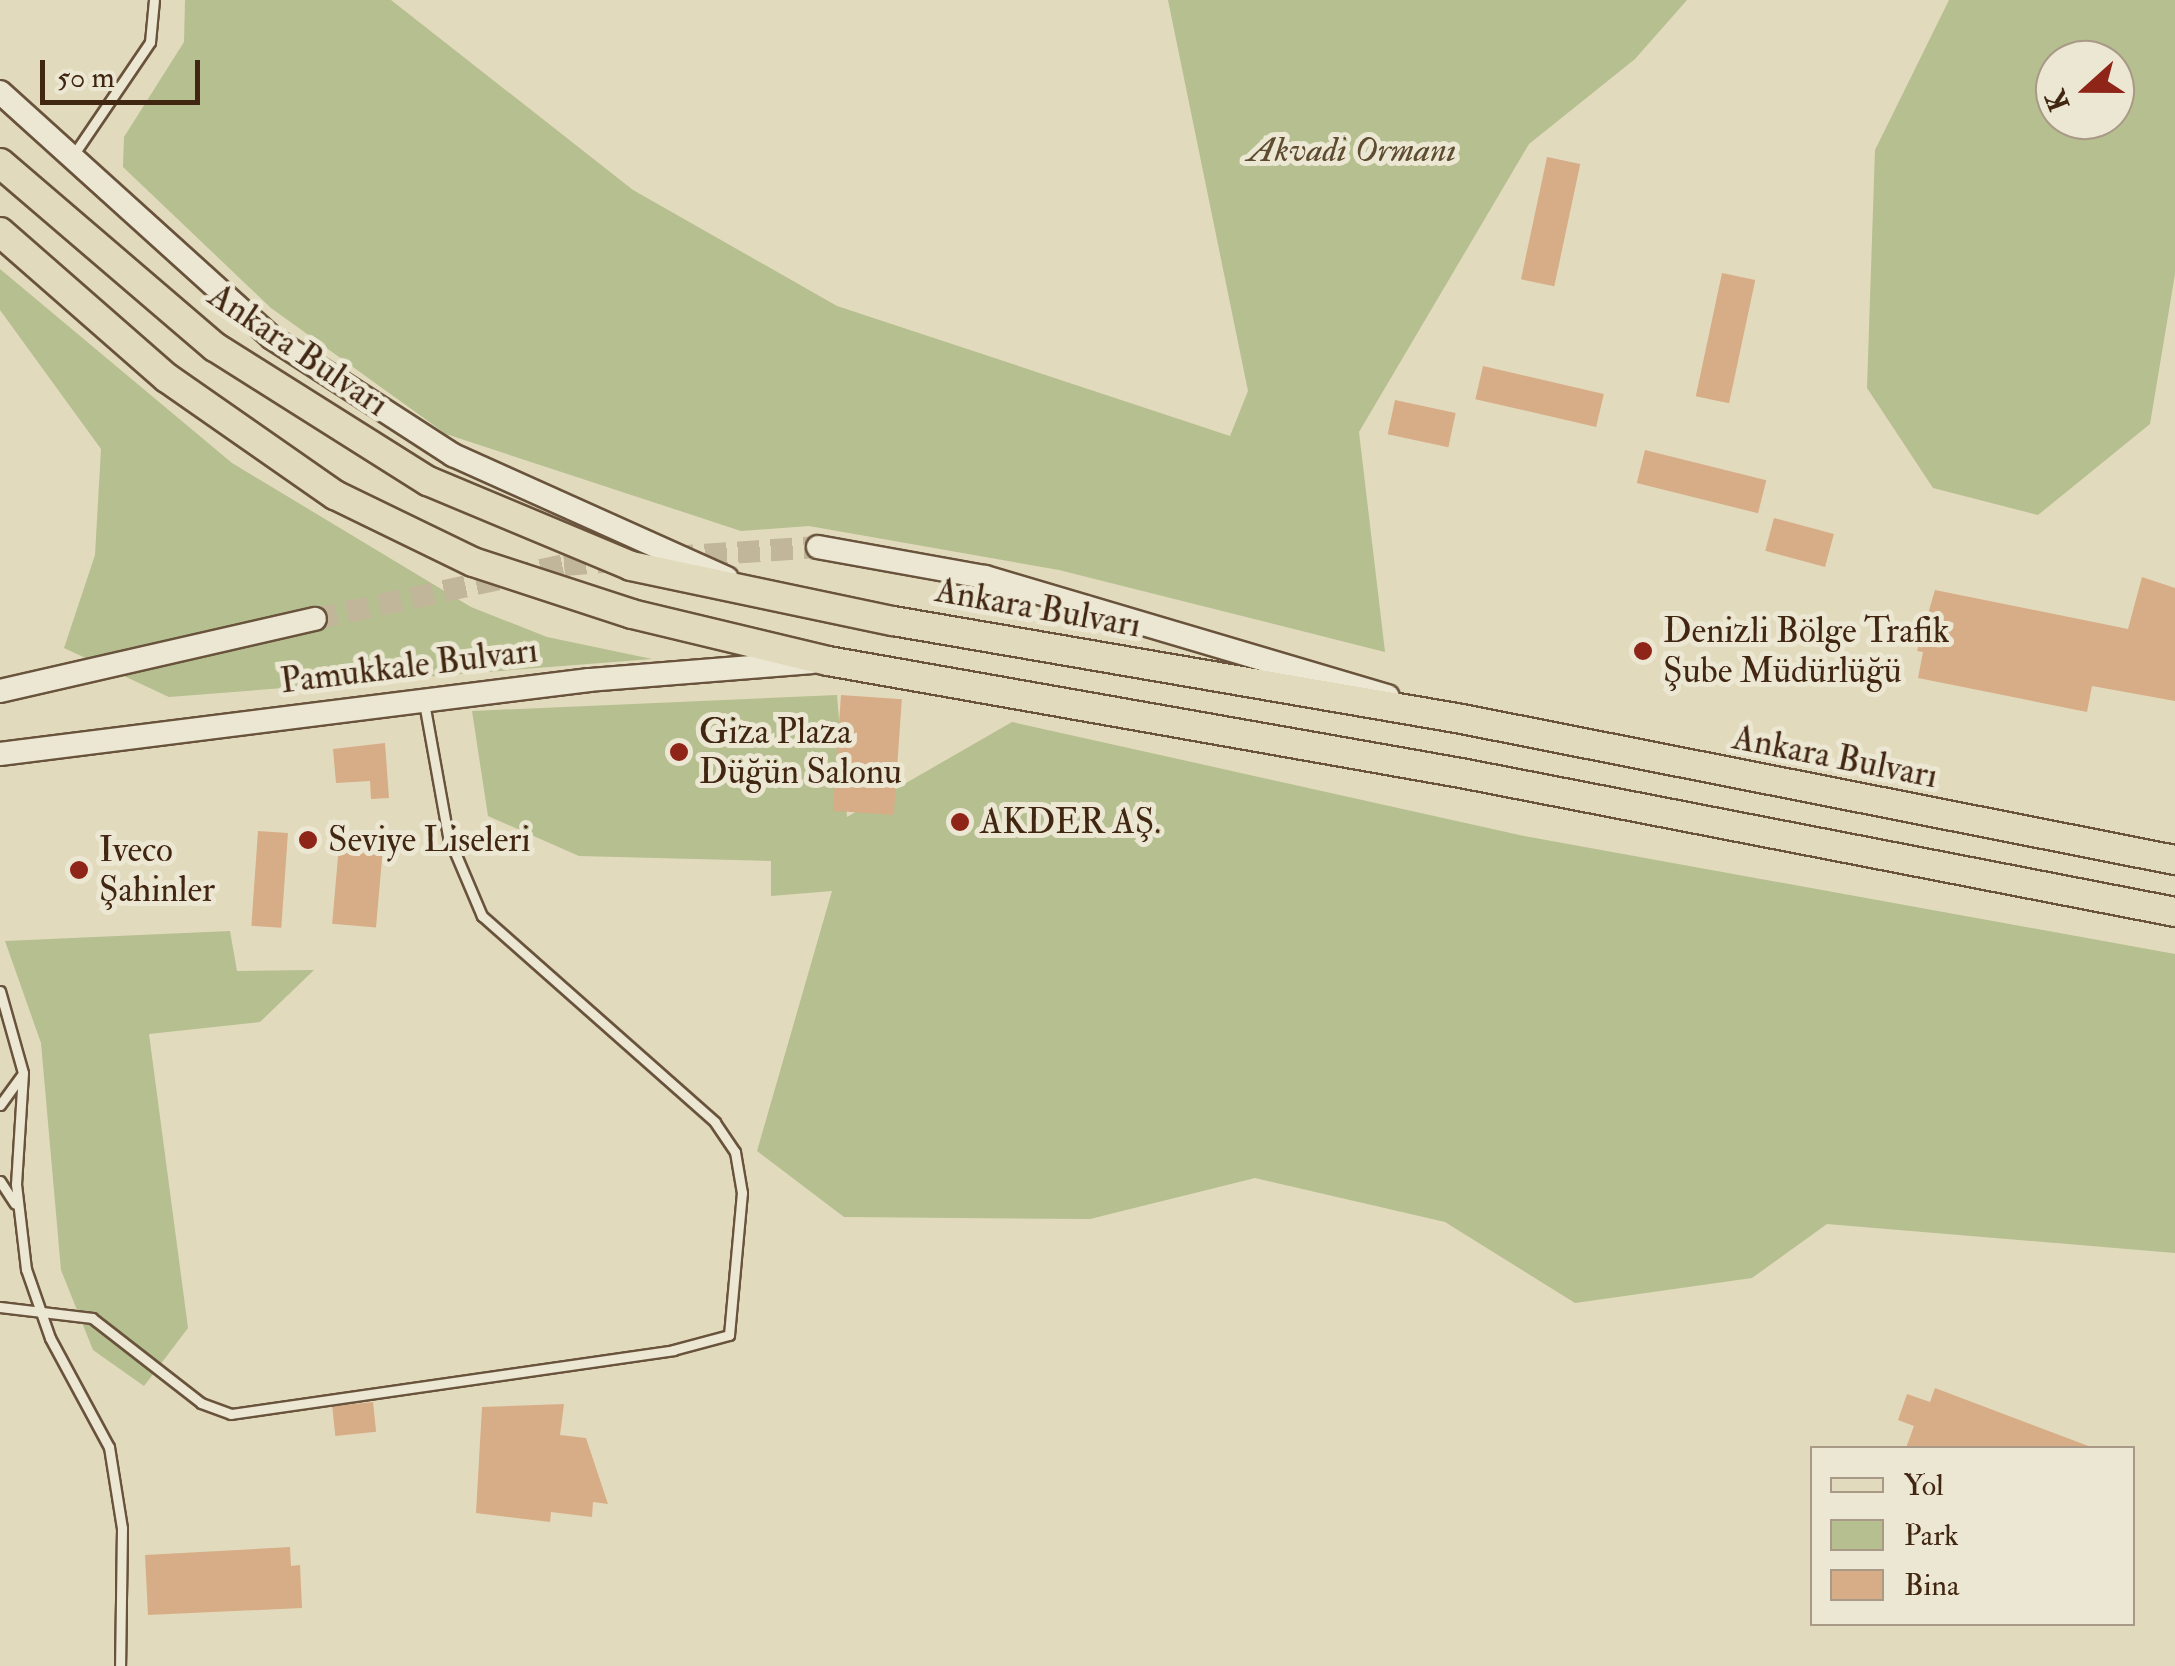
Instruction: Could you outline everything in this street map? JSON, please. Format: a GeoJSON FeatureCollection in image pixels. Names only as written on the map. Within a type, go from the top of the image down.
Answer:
{"type":"FeatureCollection","features":[{"type":"Feature","properties":{"kind":"main road"},"geometry":{"type":"LineString","coordinates":[[0,92],[272,338],[454,455],[771,598]]}},
{"type":"Feature","properties":{"kind":"main road","name":"Ankara Bulvarı"},"geometry":{"type":"LineString","coordinates":[[0,164],[216,347],[428,482],[631,566],[771,598],[1462,719],[2175,860]]}},
{"type":"Feature","properties":{"kind":"main road"},"geometry":{"type":"LineString","coordinates":[[0,232],[167,378],[334,494],[473,562],[632,614],[828,661],[1466,774],[2175,912]]}},
{"type":"Feature","properties":{"kind":"main road"},"geometry":{"type":"LineString","coordinates":[[818,547],[985,577],[1462,719]]}},
{"type":"Feature","properties":{"kind":"main road","name":"Pamukkale Bulvarı"},"geometry":{"type":"LineString","coordinates":[[0,691],[315,619]]}},
{"type":"Feature","properties":{"kind":"main road","name":"Pamukkale Bulvarı"},"geometry":{"type":"LineString","coordinates":[[0,754],[424,700],[828,661]]}},
{"type":"Feature","properties":{"kind":"lane"},"geometry":{"type":"LineString","coordinates":[[74,155],[150,42],[154,0]]}},
{"type":"Feature","properties":{"kind":"lane"},"geometry":{"type":"LineString","coordinates":[[0,1307],[39,1307],[92,1318],[201,1403],[230,1414],[673,1350],[729,1335],[742,1193],[734,1152],[715,1122],[482,916],[448,836],[424,700]]}},
{"type":"Feature","properties":{"kind":"lane"},"geometry":{"type":"LineString","coordinates":[[0,991],[24,1072],[19,1212],[39,1307],[109,1447],[122,1528],[120,1666]]}},
{"type":"Feature","properties":{"kind":"lane"},"geometry":{"type":"LineString","coordinates":[[0,1105],[24,1072]]}},
{"type":"Feature","properties":{"kind":"lane"},"geometry":{"type":"LineString","coordinates":[[0,1181],[19,1212]]}},
{"type":"Feature","properties":{"kind":"green space","name":"Akvadi Ormanı"},"geometry":{"type":"Polygon","coordinates":[[[185,0],[391,0],[633,190],[837,306],[1230,436],[1248,391],[1168,0],[1687,0],[1635,59],[1529,144],[1359,432],[1385,652],[1059,570],[809,526],[741,531],[446,434],[271,308],[123,167],[124,137],[184,42],[185,0]]]}},
{"type":"Feature","properties":{"kind":"green space"},"geometry":{"type":"Polygon","coordinates":[[[1949,0],[2175,0],[2175,274],[2150,424],[2038,515],[1933,488],[1867,388],[1875,150],[1949,0]]]}},
{"type":"Feature","properties":{"kind":"green space"},"geometry":{"type":"Polygon","coordinates":[[[0,269],[232,463],[471,607],[547,637],[652,659],[169,697],[64,648],[95,555],[101,449],[0,310],[0,269]]]}},
{"type":"Feature","properties":{"kind":"green space"},"geometry":{"type":"Polygon","coordinates":[[[837,695],[847,817],[1012,722],[1524,836],[2175,954],[2175,1253],[1827,1224],[1752,1278],[1575,1303],[1445,1222],[1255,1178],[1090,1219],[844,1217],[757,1151],[832,891],[771,896],[771,861],[579,856],[488,816],[472,711],[837,695]]]}},
{"type":"Feature","properties":{"kind":"green space"},"geometry":{"type":"Polygon","coordinates":[[[230,931],[237,971],[314,970],[260,1022],[149,1034],[188,1328],[144,1386],[93,1350],[61,1270],[41,1043],[5,941],[230,931]]]}},
{"type":"Feature","properties":{"kind":"building"},"geometry":{"type":"Polygon","coordinates":[[[1547,157],[1580,164],[1554,286],[1521,279],[1547,157]]]}},
{"type":"Feature","properties":{"kind":"building"},"geometry":{"type":"Polygon","coordinates":[[[1722,273],[1755,280],[1729,403],[1696,396],[1722,273]]]}},
{"type":"Feature","properties":{"kind":"building"},"geometry":{"type":"Polygon","coordinates":[[[1483,366],[1604,394],[1596,427],[1475,399],[1483,366]]]}},
{"type":"Feature","properties":{"kind":"building"},"geometry":{"type":"Polygon","coordinates":[[[1395,400],[1456,413],[1448,447],[1388,434],[1395,400]]]}},
{"type":"Feature","properties":{"kind":"building"},"geometry":{"type":"Polygon","coordinates":[[[1645,450],[1766,480],[1758,513],[1637,483],[1645,450]]]}},
{"type":"Feature","properties":{"kind":"building"},"geometry":{"type":"Polygon","coordinates":[[[1774,518],[1834,534],[1825,567],[1765,551],[1774,518]]]}},
{"type":"Feature","properties":{"kind":"building"},"geometry":{"type":"Polygon","coordinates":[[[2142,577],[2175,588],[2175,701],[2092,686],[2087,712],[1918,678],[1923,652],[1917,651],[1935,590],[2128,629],[2142,577]]]}},
{"type":"Feature","properties":{"kind":"building"},"geometry":{"type":"Polygon","coordinates":[[[841,695],[902,699],[894,815],[833,811],[841,695]]]}},
{"type":"Feature","properties":{"kind":"building"},"geometry":{"type":"Polygon","coordinates":[[[385,743],[389,798],[371,799],[370,781],[336,783],[333,749],[385,743]]]}},
{"type":"Feature","properties":{"kind":"building"},"geometry":{"type":"Polygon","coordinates":[[[258,831],[288,833],[281,928],[251,926],[258,831]]]}},
{"type":"Feature","properties":{"kind":"building"},"geometry":{"type":"Polygon","coordinates":[[[340,834],[384,838],[376,927],[332,924],[340,834]]]}},
{"type":"Feature","properties":{"kind":"building"},"geometry":{"type":"Polygon","coordinates":[[[1935,1388],[2088,1446],[1907,1446],[1914,1426],[1898,1420],[1907,1394],[1930,1402],[1935,1388]]]}},
{"type":"Feature","properties":{"kind":"building"},"geometry":{"type":"Polygon","coordinates":[[[373,1402],[376,1432],[335,1436],[332,1406],[373,1402]]]}},
{"type":"Feature","properties":{"kind":"building"},"geometry":{"type":"Polygon","coordinates":[[[564,1404],[560,1435],[586,1438],[608,1504],[593,1502],[592,1517],[551,1512],[550,1522],[476,1513],[482,1407],[564,1404]]]}},
{"type":"Feature","properties":{"kind":"building"},"geometry":{"type":"Polygon","coordinates":[[[290,1547],[291,1566],[300,1565],[302,1608],[148,1615],[145,1555],[290,1547]]]}},
{"type":"Feature","properties":{"kind":"tunnel"},"geometry":{"type":"LineString","coordinates":[[672,557],[818,547]]}},
{"type":"Feature","properties":{"kind":"tunnel"},"geometry":{"type":"LineString","coordinates":[[315,619],[564,565],[615,561]]}},
{"type":"Feature","properties":{"kind":"place","name":"Denizli Bölge Trafik Şube Müdürlüğü"},"geometry":{"type":"Point","coordinates":[1643,651]}},
{"type":"Feature","properties":{"kind":"place","name":"Giza Plaza Düğün Salonu"},"geometry":{"type":"Point","coordinates":[679,752]}},
{"type":"Feature","properties":{"kind":"place","name":"AKDER AŞ."},"geometry":{"type":"Point","coordinates":[960,822]}},
{"type":"Feature","properties":{"kind":"place","name":"Seviye Liseleri"},"geometry":{"type":"Point","coordinates":[308,840]}},
{"type":"Feature","properties":{"kind":"place","name":"Iveco Şahinler"},"geometry":{"type":"Point","coordinates":[79,870]}}]}
